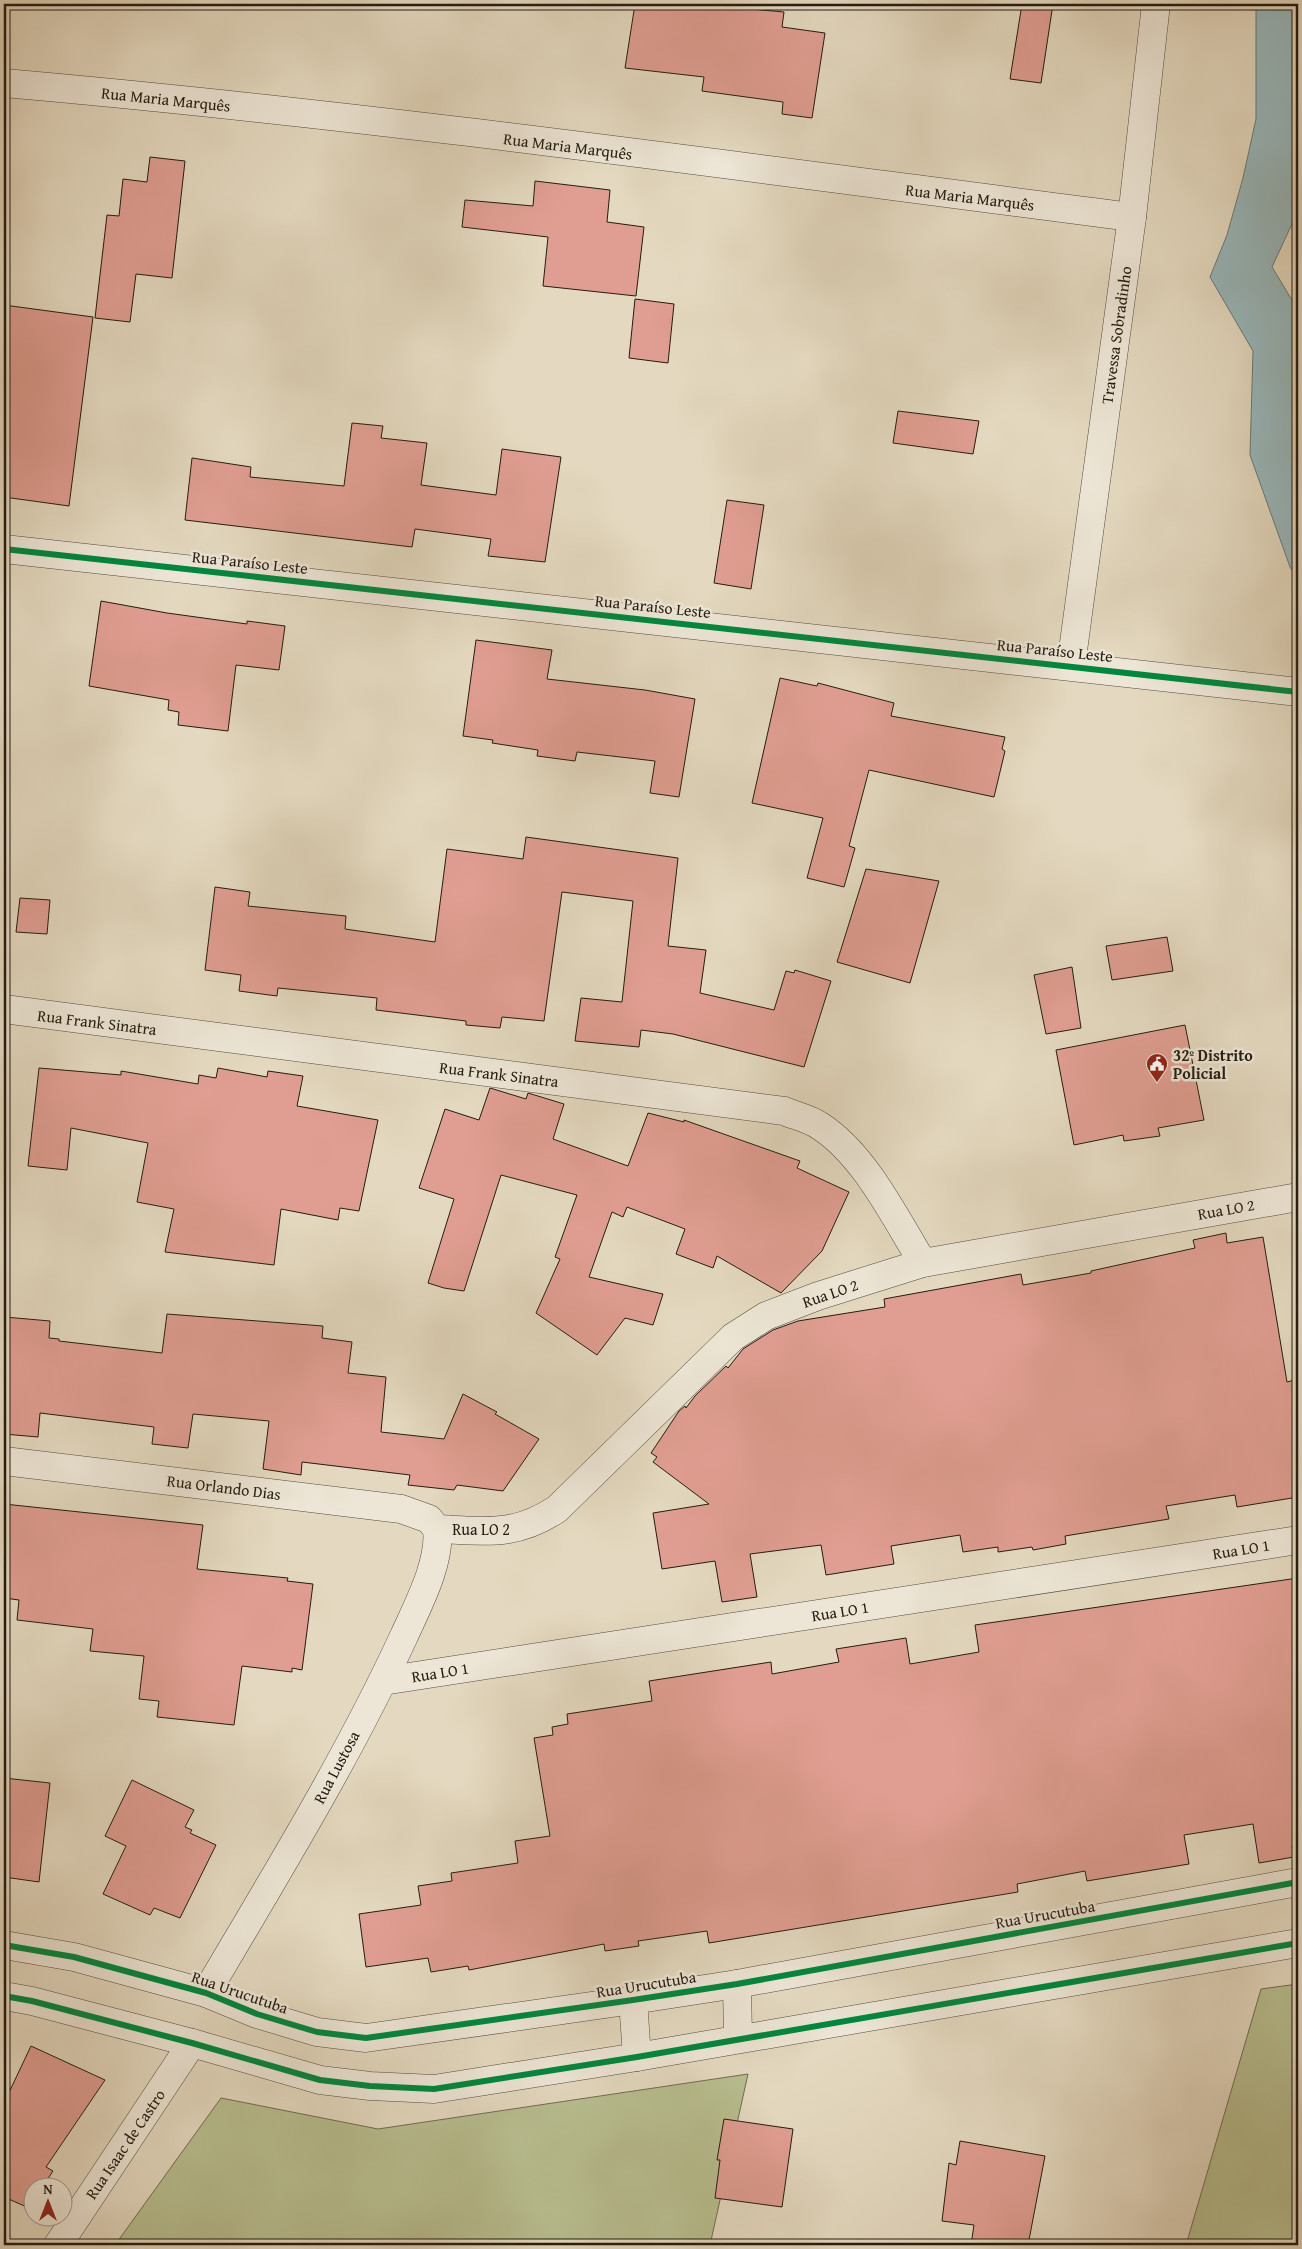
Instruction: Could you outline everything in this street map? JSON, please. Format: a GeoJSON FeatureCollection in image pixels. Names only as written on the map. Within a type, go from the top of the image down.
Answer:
{"type":"FeatureCollection","features":[{"type":"Feature","properties":{"kind":"street","name":"Travessa Sobradinho"},"geometry":{"type":"LineString","coordinates":[[1071,665],[1132,217],[1156,4]]}},
{"type":"Feature","properties":{"kind":"street","name":"Rua Maria Marquês"},"geometry":{"type":"LineString","coordinates":[[4,83],[163,98],[419,127],[1132,217]]}},
{"type":"Feature","properties":{"kind":"street","name":"Rua Paraíso Leste"},"geometry":{"type":"LineString","coordinates":[[4,549],[1071,665],[1298,692]]}},
{"type":"Feature","properties":{"kind":"street","name":"Rua Frank Sinatra"},"geometry":{"type":"LineString","coordinates":[[4,1009],[784,1111],[819,1125],[844,1146],[866,1172],[923,1263]]}},
{"type":"Feature","properties":{"kind":"street","name":"Rua LO 2"},"geometry":{"type":"LineString","coordinates":[[437,1528],[495,1531],[517,1528],[539,1521],[557,1509],[733,1337],[766,1316],[783,1309],[923,1263],[1298,1197]]}},
{"type":"Feature","properties":{"kind":"street","name":"Rua Orlando Dias"},"geometry":{"type":"LineString","coordinates":[[4,1461],[401,1509],[429,1519],[437,1528]]}},
{"type":"Feature","properties":{"kind":"street","name":"Rua Lustosa"},"geometry":{"type":"LineString","coordinates":[[206,1993],[303,1828],[383,1681],[416,1611],[436,1556],[439,1542],[437,1528]]}},
{"type":"Feature","properties":{"kind":"street","name":"Rua LO 1"},"geometry":{"type":"LineString","coordinates":[[383,1681],[1298,1540]]}},
{"type":"Feature","properties":{"kind":"street","name":"Rua Urucutuba"},"geometry":{"type":"LineString","coordinates":[[4,1945],[74,1957],[206,1993],[258,2014],[317,2032],[366,2038],[736,1984],[1298,1882]]}},
{"type":"Feature","properties":{"kind":"street"},"geometry":{"type":"LineString","coordinates":[[4,1996],[32,2001],[192,2043],[320,2080],[370,2086],[434,2089],[637,2057],[738,2038],[1298,1943]]}},
{"type":"Feature","properties":{"kind":"street"},"geometry":{"type":"LineString","coordinates":[[736,1984],[738,2038]]}},
{"type":"Feature","properties":{"kind":"street"},"geometry":{"type":"LineString","coordinates":[[633,2000],[637,2057]]}},
{"type":"Feature","properties":{"kind":"street","name":"Rua Isaac de Castro"},"geometry":{"type":"LineString","coordinates":[[58,2245],[192,2043]]}},
{"type":"Feature","properties":{"kind":"green space"},"geometry":{"type":"Polygon","coordinates":[[[1298,1984],[1298,2245],[1186,2245],[1261,1989],[1298,1984]]]}},
{"type":"Feature","properties":{"kind":"green space"},"geometry":{"type":"Polygon","coordinates":[[[748,2074],[710,2245],[115,2245],[221,2098],[378,2129],[748,2074]]]}},
{"type":"Feature","properties":{"kind":"water"},"geometry":{"type":"Polygon","coordinates":[[[1256,4],[1298,4],[1298,211],[1272,267],[1298,310],[1298,580],[1290,567],[1250,455],[1253,351],[1210,277],[1227,235],[1243,178],[1256,119],[1256,4]]]}},
{"type":"Feature","properties":{"kind":"building"},"geometry":{"type":"Polygon","coordinates":[[[635,4],[752,4],[751,9],[784,12],[782,27],[825,33],[812,118],[782,114],[783,102],[702,91],[704,77],[625,68],[635,4]]]}},
{"type":"Feature","properties":{"kind":"building"},"geometry":{"type":"Polygon","coordinates":[[[1022,4],[1053,4],[1041,83],[1010,79],[1022,4]]]}},
{"type":"Feature","properties":{"kind":"building"},"geometry":{"type":"Polygon","coordinates":[[[150,157],[185,161],[172,278],[136,274],[130,322],[95,318],[107,215],[119,216],[123,179],[147,182],[150,157]]]}},
{"type":"Feature","properties":{"kind":"building"},"geometry":{"type":"Polygon","coordinates":[[[535,181],[610,190],[607,222],[644,227],[636,296],[543,286],[548,237],[462,227],[465,200],[533,206],[535,181]]]}},
{"type":"Feature","properties":{"kind":"building"},"geometry":{"type":"Polygon","coordinates":[[[635,299],[674,304],[668,363],[629,358],[635,299]]]}},
{"type":"Feature","properties":{"kind":"building"},"geometry":{"type":"Polygon","coordinates":[[[4,305],[93,317],[69,506],[4,497],[4,305]]]}},
{"type":"Feature","properties":{"kind":"building"},"geometry":{"type":"Polygon","coordinates":[[[898,411],[979,421],[973,454],[893,443],[898,411]]]}},
{"type":"Feature","properties":{"kind":"building"},"geometry":{"type":"Polygon","coordinates":[[[352,423],[383,426],[381,438],[427,443],[421,485],[496,495],[502,449],[561,457],[545,562],[488,556],[491,539],[415,529],[412,547],[185,520],[192,458],[251,467],[250,477],[344,486],[352,423]]]}},
{"type":"Feature","properties":{"kind":"building"},"geometry":{"type":"Polygon","coordinates":[[[727,500],[764,505],[751,589],[714,583],[727,500]]]}},
{"type":"Feature","properties":{"kind":"building"},"geometry":{"type":"Polygon","coordinates":[[[101,601],[167,613],[247,624],[247,621],[285,626],[279,670],[236,665],[228,731],[178,725],[179,712],[168,710],[169,700],[89,686],[101,601]]]}},
{"type":"Feature","properties":{"kind":"building"},"geometry":{"type":"Polygon","coordinates":[[[476,640],[552,650],[547,679],[645,690],[695,699],[679,797],[650,793],[655,761],[577,752],[575,761],[537,756],[538,750],[492,743],[493,740],[463,736],[476,640]]]}},
{"type":"Feature","properties":{"kind":"building"},"geometry":{"type":"Polygon","coordinates":[[[780,678],[817,686],[818,683],[894,703],[891,716],[1005,737],[1002,749],[1005,751],[994,797],[869,770],[849,846],[855,848],[844,887],[807,878],[823,818],[752,803],[780,678]]]}},
{"type":"Feature","properties":{"kind":"building"},"geometry":{"type":"Polygon","coordinates":[[[526,837],[678,858],[668,946],[706,950],[700,993],[774,1010],[786,971],[794,973],[795,970],[831,981],[804,1067],[673,1034],[641,1030],[639,1047],[575,1041],[581,998],[622,1002],[633,901],[562,892],[544,1021],[502,1017],[500,1028],[466,1025],[466,1021],[376,1010],[377,998],[278,988],[277,996],[239,991],[241,975],[205,970],[215,887],[250,892],[248,906],[346,916],[345,929],[435,942],[447,849],[523,859],[526,837]]]}},
{"type":"Feature","properties":{"kind":"building"},"geometry":{"type":"Polygon","coordinates":[[[866,869],[939,881],[910,983],[837,962],[866,869]]]}},
{"type":"Feature","properties":{"kind":"building"},"geometry":{"type":"Polygon","coordinates":[[[20,898],[50,900],[47,934],[16,932],[20,898]]]}},
{"type":"Feature","properties":{"kind":"building"},"geometry":{"type":"Polygon","coordinates":[[[1167,937],[1173,971],[1112,980],[1106,946],[1167,937]]]}},
{"type":"Feature","properties":{"kind":"building"},"geometry":{"type":"Polygon","coordinates":[[[1072,967],[1081,1028],[1046,1034],[1034,975],[1072,967]]]}},
{"type":"Feature","properties":{"kind":"building","name":"32º Distrito Policial"},"geometry":{"type":"Polygon","coordinates":[[[1185,1025],[1204,1120],[1158,1128],[1160,1136],[1124,1141],[1123,1135],[1074,1145],[1056,1050],[1185,1025]]]}},
{"type":"Feature","properties":{"kind":"building"},"geometry":{"type":"Polygon","coordinates":[[[39,1068],[121,1075],[121,1071],[198,1084],[199,1075],[216,1078],[218,1068],[267,1077],[268,1071],[303,1076],[297,1106],[378,1120],[359,1211],[340,1208],[338,1220],[281,1209],[274,1265],[165,1252],[174,1209],[137,1202],[148,1143],[71,1128],[67,1170],[28,1166],[39,1068]]]}},
{"type":"Feature","properties":{"kind":"building"},"geometry":{"type":"Polygon","coordinates":[[[490,1088],[526,1099],[528,1093],[564,1104],[553,1139],[628,1166],[648,1113],[684,1122],[684,1120],[800,1161],[797,1168],[849,1192],[822,1251],[781,1293],[717,1256],[713,1268],[676,1254],[685,1229],[627,1207],[623,1217],[612,1212],[589,1277],[663,1294],[653,1325],[625,1318],[597,1355],[536,1313],[560,1259],[555,1257],[577,1195],[501,1175],[464,1291],[428,1283],[454,1199],[419,1188],[445,1109],[479,1120],[490,1088]]]}},
{"type":"Feature","properties":{"kind":"building"},"geometry":{"type":"Polygon","coordinates":[[[1226,1233],[1227,1243],[1263,1237],[1287,1382],[1298,1379],[1298,1497],[1237,1507],[1235,1495],[1166,1506],[1169,1519],[1065,1536],[1066,1544],[1033,1550],[1032,1547],[998,1552],[998,1547],[963,1552],[960,1535],[891,1546],[894,1564],[826,1575],[821,1545],[750,1554],[757,1597],[722,1602],[715,1561],[662,1569],[653,1513],[709,1504],[653,1462],[657,1457],[651,1453],[679,1411],[685,1406],[686,1408],[695,1396],[726,1366],[728,1368],[743,1349],[773,1330],[798,1321],[885,1307],[884,1299],[1021,1274],[1023,1285],[1091,1273],[1091,1271],[1195,1248],[1193,1240],[1226,1233]]]}},
{"type":"Feature","properties":{"kind":"building"},"geometry":{"type":"Polygon","coordinates":[[[167,1314],[323,1326],[322,1338],[352,1342],[348,1373],[386,1377],[381,1432],[444,1439],[463,1394],[497,1412],[495,1414],[539,1439],[503,1491],[457,1485],[454,1490],[408,1485],[410,1475],[302,1462],[301,1475],[263,1469],[269,1421],[193,1414],[188,1448],[152,1444],[154,1427],[40,1413],[38,1437],[4,1434],[5,1317],[50,1321],[49,1338],[59,1339],[59,1341],[162,1353],[167,1314]]]}},
{"type":"Feature","properties":{"kind":"building"},"geometry":{"type":"Polygon","coordinates":[[[4,1504],[203,1525],[197,1569],[288,1578],[287,1581],[313,1584],[302,1670],[292,1668],[292,1672],[242,1666],[234,1725],[157,1717],[159,1701],[139,1699],[144,1656],[90,1651],[93,1629],[17,1620],[19,1600],[4,1598],[4,1504]]]}},
{"type":"Feature","properties":{"kind":"building"},"geometry":{"type":"Polygon","coordinates":[[[1298,1578],[1298,1845],[1292,1846],[1294,1857],[1259,1863],[1253,1824],[1184,1835],[1189,1864],[1087,1881],[1085,1871],[1017,1884],[1018,1892],[709,1943],[707,1931],[638,1941],[639,1946],[605,1951],[604,1944],[469,1970],[468,1966],[431,1972],[428,1958],[366,1967],[359,1914],[421,1905],[418,1886],[452,1881],[451,1873],[518,1863],[515,1841],[550,1836],[534,1738],[553,1735],[552,1727],[568,1724],[567,1714],[652,1701],[649,1681],[771,1662],[772,1674],[839,1662],[836,1649],[906,1638],[910,1664],[979,1652],[975,1625],[1298,1578]]]}},
{"type":"Feature","properties":{"kind":"building"},"geometry":{"type":"Polygon","coordinates":[[[4,1778],[50,1783],[39,1882],[4,1877],[4,1778]]]}},
{"type":"Feature","properties":{"kind":"building"},"geometry":{"type":"Polygon","coordinates":[[[132,1780],[194,1810],[185,1827],[192,1830],[190,1833],[216,1845],[180,1918],[154,1908],[150,1915],[103,1894],[126,1846],[105,1836],[132,1780]]]}},
{"type":"Feature","properties":{"kind":"building"},"geometry":{"type":"Polygon","coordinates":[[[31,2046],[105,2080],[46,2167],[53,2171],[50,2176],[22,2176],[22,2205],[4,2197],[4,2103],[31,2046]]]}},
{"type":"Feature","properties":{"kind":"building"},"geometry":{"type":"Polygon","coordinates":[[[724,2119],[793,2129],[782,2207],[715,2198],[720,2160],[717,2160],[724,2119]]]}},
{"type":"Feature","properties":{"kind":"building"},"geometry":{"type":"Polygon","coordinates":[[[960,2141],[1045,2156],[1029,2240],[1024,2240],[1024,2245],[971,2245],[974,2225],[942,2221],[949,2163],[956,2165],[960,2141]]]}},
{"type":"Feature","properties":{"kind":"cycle path"},"geometry":{"type":"LineString","coordinates":[[4,549],[1298,692]]}},
{"type":"Feature","properties":{"kind":"cycle path"},"geometry":{"type":"LineString","coordinates":[[4,1945],[74,1957],[206,1993],[257,2014],[317,2032],[366,2038],[737,1984],[1298,1882]]}},
{"type":"Feature","properties":{"kind":"cycle path"},"geometry":{"type":"LineString","coordinates":[[4,1996],[32,2001],[192,2043],[320,2080],[370,2086],[434,2089],[637,2057],[1298,1943]]}},
{"type":"Feature","properties":{"kind":"place","name":"32º Distrito Policial"},"geometry":{"type":"Point","coordinates":[1157,1083]}}]}
